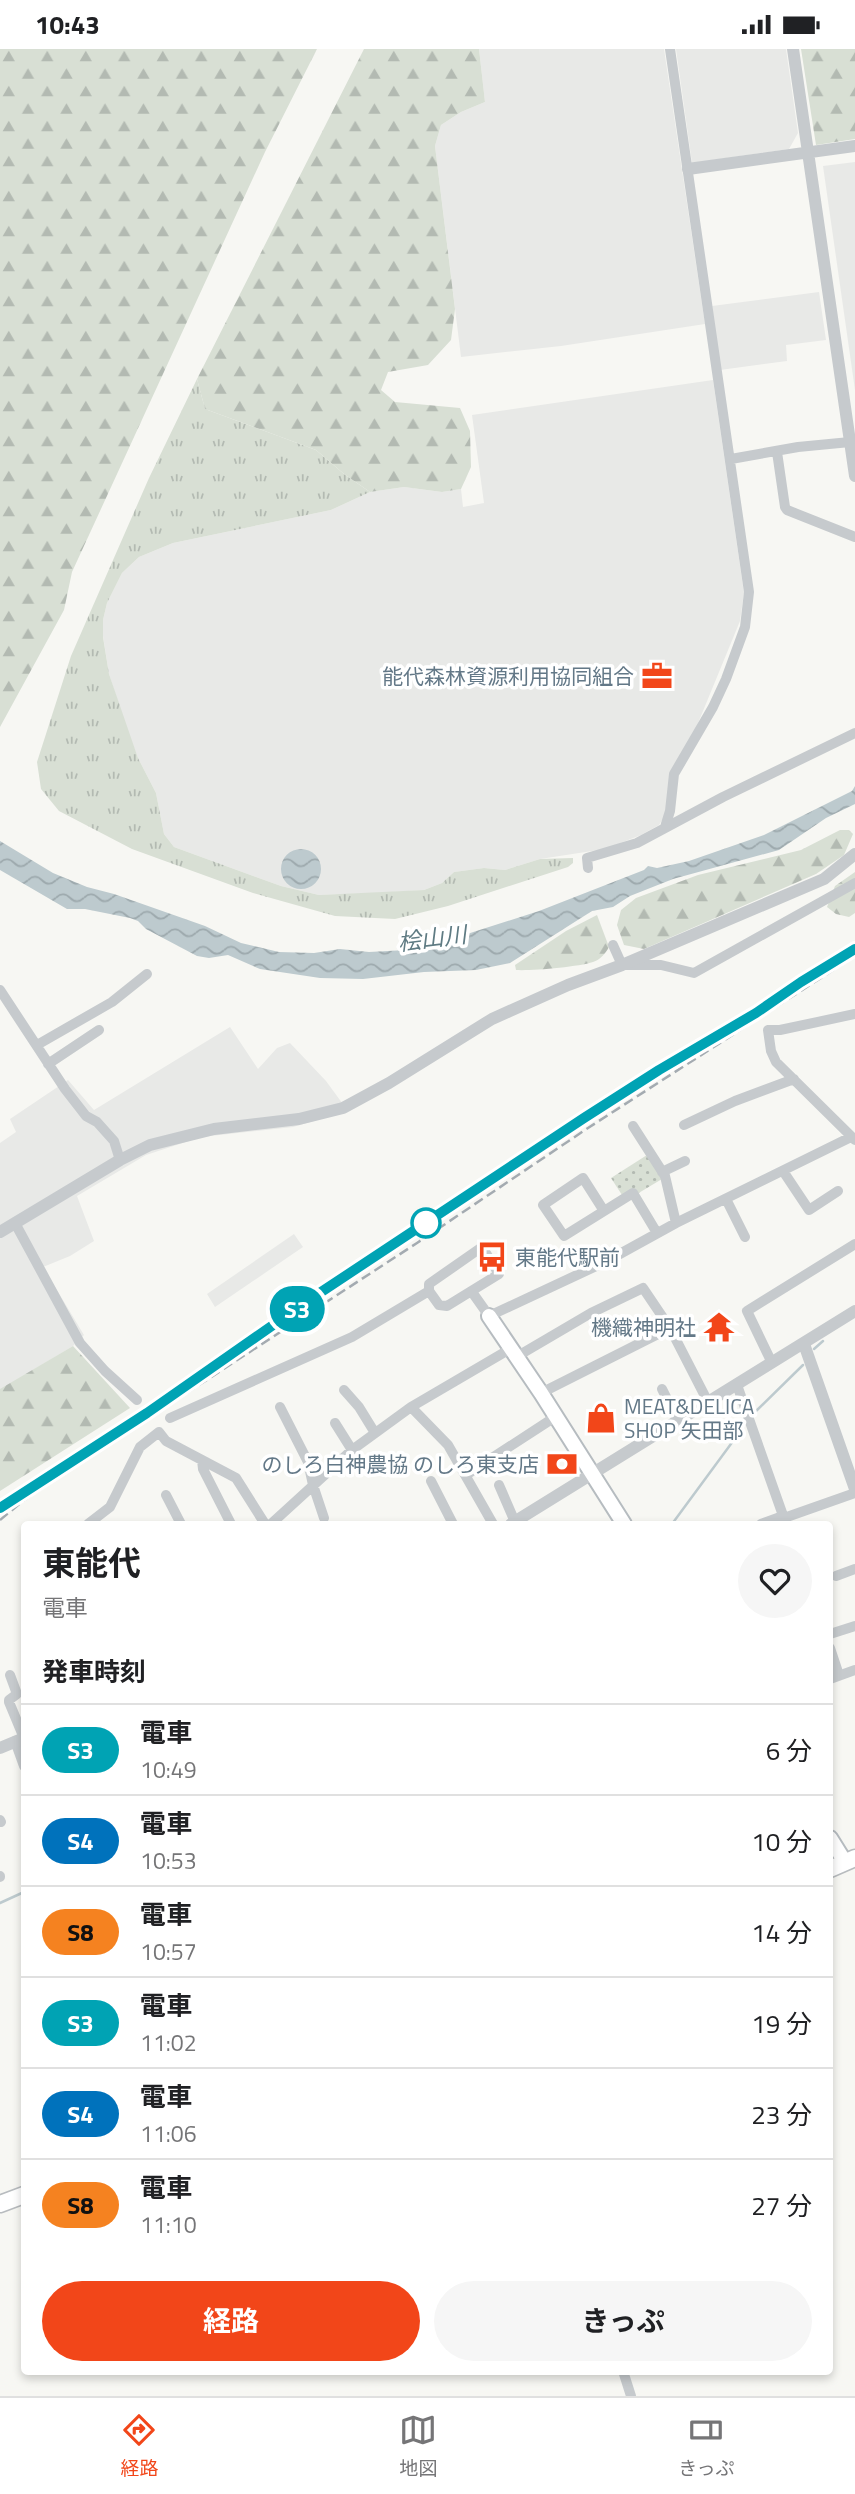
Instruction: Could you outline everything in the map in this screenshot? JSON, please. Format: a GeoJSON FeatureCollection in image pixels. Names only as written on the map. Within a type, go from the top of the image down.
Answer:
{"type":"FeatureCollection","features":[{"type":"Feature","properties":{"kind":"highway"},"geometry":{"type":"LineString","coordinates":[[833,1868],[850,1860]]}},
{"type":"Feature","properties":{"kind":"highway"},"geometry":{"type":"LineString","coordinates":[[0,2204],[21,2196]]}},
{"type":"Feature","properties":{"kind":"main road"},"geometry":{"type":"LineString","coordinates":[[489,1316],[622,1521]]}},
{"type":"Feature","properties":{"kind":"main road"},"geometry":{"type":"LineString","coordinates":[[833,1841],[850,1860]]}},
{"type":"Feature","properties":{"kind":"street"},"geometry":{"type":"LineString","coordinates":[[664,827],[670,811],[674,775],[713,707],[745,627],[749,592],[670,49]]}},
{"type":"Feature","properties":{"kind":"street"},"geometry":{"type":"LineString","coordinates":[[793,49],[855,476]]}},
{"type":"Feature","properties":{"kind":"street"},"geometry":{"type":"LineString","coordinates":[[688,169],[855,146]]}},
{"type":"Feature","properties":{"kind":"street"},"geometry":{"type":"LineString","coordinates":[[731,459],[798,447],[850,442]]}},
{"type":"Feature","properties":{"kind":"street"},"geometry":{"type":"LineString","coordinates":[[777,452],[785,507],[855,537]]}},
{"type":"Feature","properties":{"kind":"street"},"geometry":{"type":"LineString","coordinates":[[588,868],[587,858],[636,843],[855,733]]}},
{"type":"Feature","properties":{"kind":"street"},"geometry":{"type":"LineString","coordinates":[[0,1232],[150,1145],[214,1129],[299,1119],[343,1108],[389,1083],[492,1019],[824,879],[855,854]]}},
{"type":"Feature","properties":{"kind":"street"},"geometry":{"type":"LineString","coordinates":[[622,965],[661,965],[694,972],[855,883]]}},
{"type":"Feature","properties":{"kind":"street"},"geometry":{"type":"LineString","coordinates":[[613,946],[622,965]]}},
{"type":"Feature","properties":{"kind":"street"},"geometry":{"type":"LineString","coordinates":[[37,1045],[111,1002],[147,974]]}},
{"type":"Feature","properties":{"kind":"street"},"geometry":{"type":"LineString","coordinates":[[0,990],[86,1116],[97,1122],[114,1141],[120,1160]]}},
{"type":"Feature","properties":{"kind":"street"},"geometry":{"type":"LineString","coordinates":[[472,1292],[489,1316],[607,1261],[677,1223],[853,1139],[776,1062],[768,1030],[780,1030],[855,1014]]}},
{"type":"Feature","properties":{"kind":"street"},"geometry":{"type":"LineString","coordinates":[[48,1064],[99,1030]]}},
{"type":"Feature","properties":{"kind":"street"},"geometry":{"type":"LineString","coordinates":[[684,1125],[722,1106],[794,1079]]}},
{"type":"Feature","properties":{"kind":"street"},"geometry":{"type":"LineString","coordinates":[[633,1126],[665,1177],[677,1223]]}},
{"type":"Feature","properties":{"kind":"street"},"geometry":{"type":"LineString","coordinates":[[662,1172],[685,1161]]}},
{"type":"Feature","properties":{"kind":"street"},"geometry":{"type":"LineString","coordinates":[[783,1171],[809,1210],[838,1191]]}},
{"type":"Feature","properties":{"kind":"street"},"geometry":{"type":"LineString","coordinates":[[604,1211],[583,1178],[543,1205],[564,1236],[633,1193],[657,1233]]}},
{"type":"Feature","properties":{"kind":"street"},"geometry":{"type":"LineString","coordinates":[[726,1199],[745,1237]]}},
{"type":"Feature","properties":{"kind":"street"},"geometry":{"type":"LineString","coordinates":[[15,1223],[79,1343],[137,1401]]}},
{"type":"Feature","properties":{"kind":"street"},"geometry":{"type":"LineString","coordinates":[[772,1363],[747,1311],[855,1244]]}},
{"type":"Feature","properties":{"kind":"street"},"geometry":{"type":"LineString","coordinates":[[482,1247],[499,1274],[472,1292],[447,1306],[439,1305],[429,1291],[429,1284],[482,1247]]}},
{"type":"Feature","properties":{"kind":"street"},"geometry":{"type":"LineString","coordinates":[[273,1521],[352,1450],[411,1407],[591,1313],[643,1289],[670,1328],[708,1402]]}},
{"type":"Feature","properties":{"kind":"street"},"geometry":{"type":"LineString","coordinates":[[170,1418],[352,1337],[429,1291]]}},
{"type":"Feature","properties":{"kind":"street"},"geometry":{"type":"LineString","coordinates":[[516,1521],[855,1311]]}},
{"type":"Feature","properties":{"kind":"street"},"geometry":{"type":"LineString","coordinates":[[541,1393],[670,1328]]}},
{"type":"Feature","properties":{"kind":"street"},"geometry":{"type":"LineString","coordinates":[[737,1385],[785,1519],[855,1491],[852,1473],[804,1344]]}},
{"type":"Feature","properties":{"kind":"street"},"geometry":{"type":"LineString","coordinates":[[662,1389],[678,1421]]}},
{"type":"Feature","properties":{"kind":"street"},"geometry":{"type":"LineString","coordinates":[[344,1390],[359,1407],[375,1433]]}},
{"type":"Feature","properties":{"kind":"street"},"geometry":{"type":"LineString","coordinates":[[280,1407],[308,1462],[324,1518]]}},
{"type":"Feature","properties":{"kind":"street"},"geometry":{"type":"LineString","coordinates":[[411,1407],[448,1445],[491,1521]]}},
{"type":"Feature","properties":{"kind":"street"},"geometry":{"type":"LineString","coordinates":[[466,1475],[555,1417]]}},
{"type":"Feature","properties":{"kind":"street"},"geometry":{"type":"LineString","coordinates":[[335,1423],[352,1450]]}},
{"type":"Feature","properties":{"kind":"street"},"geometry":{"type":"LineString","coordinates":[[92,1521],[110,1507],[140,1447],[159,1432],[166,1441],[236,1478],[268,1521]]}},
{"type":"Feature","properties":{"kind":"street"},"geometry":{"type":"LineString","coordinates":[[202,1460],[203,1469],[229,1521]]}},
{"type":"Feature","properties":{"kind":"street"},"geometry":{"type":"LineString","coordinates":[[431,1481],[451,1521]]}},
{"type":"Feature","properties":{"kind":"street"},"geometry":{"type":"LineString","coordinates":[[499,1485],[512,1521]]}},
{"type":"Feature","properties":{"kind":"street"},"geometry":{"type":"LineString","coordinates":[[166,1495],[179,1521]]}},
{"type":"Feature","properties":{"kind":"street"},"geometry":{"type":"LineString","coordinates":[[836,1576],[855,1569]]}},
{"type":"Feature","properties":{"kind":"street"},"geometry":{"type":"LineString","coordinates":[[833,1633],[855,1626]]}},
{"type":"Feature","properties":{"kind":"street"},"geometry":{"type":"LineString","coordinates":[[834,1677],[855,1670]]}},
{"type":"Feature","properties":{"kind":"street"},"geometry":{"type":"LineString","coordinates":[[1,1744],[20,1739],[9,1702],[17,1694],[10,1675]]}},
{"type":"Feature","properties":{"kind":"street"},"geometry":{"type":"LineString","coordinates":[[624,2375],[632,2396]]}},
{"type":"Feature","properties":{"kind":"shaded area"},"geometry":{"type":"Polygon","coordinates":[[[479,49],[664,49],[705,324],[561,346],[461,357],[435,146],[441,125],[461,112],[485,102],[479,49]]]}},
{"type":"Feature","properties":{"kind":"shaded area"},"geometry":{"type":"Polygon","coordinates":[[[676,49],[786,49],[798,133],[789,149],[692,163],[676,49]]]}},
{"type":"Feature","properties":{"kind":"shaded area"},"geometry":{"type":"Polygon","coordinates":[[[855,162],[855,390],[823,166],[855,162]]]}},
{"type":"Feature","properties":{"kind":"shaded area"},"geometry":{"type":"Polygon","coordinates":[[[819,292],[826,340],[786,345],[787,361],[720,370],[712,306],[819,292]]]}},
{"type":"Feature","properties":{"kind":"shaded area"},"geometry":{"type":"Polygon","coordinates":[[[713,380],[744,593],[740,621],[659,825],[605,849],[540,859],[505,870],[484,868],[454,872],[442,883],[424,890],[376,893],[319,895],[281,886],[174,847],[164,834],[156,793],[127,730],[109,674],[103,636],[107,603],[122,573],[139,557],[173,543],[331,510],[370,492],[404,487],[442,492],[461,489],[463,507],[484,503],[472,415],[713,380]]]}},
{"type":"Feature","properties":{"kind":"shaded area"},"geometry":{"type":"Polygon","coordinates":[[[230,1027],[258,1069],[277,1048],[290,1043],[326,1081],[348,1111],[293,1127],[201,1137],[146,1155],[77,1196],[94,1241],[70,1256],[43,1267],[84,1335],[73,1346],[0,1390],[0,1143],[16,1132],[10,1119],[68,1080],[94,1110],[230,1027]]]}},
{"type":"Feature","properties":{"kind":"shaded area"},"geometry":{"type":"Polygon","coordinates":[[[294,1234],[303,1247],[215,1307],[207,1294],[294,1234]]]}},
{"type":"Feature","properties":{"kind":"green space"},"geometry":{"type":"Polygon","coordinates":[[[0,49],[317,49],[265,152],[72,572],[64,610],[0,727],[0,49]]]}},
{"type":"Feature","properties":{"kind":"green space"},"geometry":{"type":"Polygon","coordinates":[[[364,49],[479,49],[485,102],[461,112],[441,125],[435,146],[455,309],[451,340],[428,365],[388,372],[381,390],[395,402],[460,408],[470,431],[471,467],[461,489],[442,492],[404,487],[370,492],[316,450],[205,409],[197,379],[364,49]]]}},
{"type":"Feature","properties":{"kind":"green space"},"geometry":{"type":"Polygon","coordinates":[[[801,49],[855,49],[855,139],[816,145],[801,49]]]}},
{"type":"Feature","properties":{"kind":"green space"},"geometry":{"type":"Polygon","coordinates":[[[197,379],[205,409],[316,450],[370,492],[331,510],[173,543],[139,557],[122,573],[107,603],[103,637],[109,674],[138,758],[156,793],[164,834],[174,847],[281,886],[319,895],[424,890],[442,883],[454,872],[484,868],[505,870],[540,859],[573,858],[573,863],[568,867],[448,906],[395,919],[335,916],[253,893],[132,849],[59,811],[41,789],[37,762],[71,656],[149,478],[197,379]]]}},
{"type":"Feature","properties":{"kind":"green space"},"geometry":{"type":"Polygon","coordinates":[[[840,830],[849,830],[853,834],[844,855],[816,874],[644,949],[624,945],[617,925],[621,910],[636,898],[698,875],[801,850],[840,830]]]}},
{"type":"Feature","properties":{"kind":"green space"},"geometry":{"type":"Polygon","coordinates":[[[855,872],[855,913],[849,917],[836,914],[827,907],[835,886],[855,872]]]}},
{"type":"Feature","properties":{"kind":"green space"},"geometry":{"type":"Polygon","coordinates":[[[597,915],[609,947],[598,960],[566,967],[516,970],[515,965],[566,931],[597,915]]]}},
{"type":"Feature","properties":{"kind":"green space"},"geometry":{"type":"Polygon","coordinates":[[[647,1155],[662,1179],[637,1194],[622,1195],[611,1178],[647,1155]]]}},
{"type":"Feature","properties":{"kind":"green space"},"geometry":{"type":"Polygon","coordinates":[[[73,1346],[130,1408],[0,1491],[0,1389],[73,1346]]]}},
{"type":"Feature","properties":{"kind":"water"},"geometry":{"type":"Polygon","coordinates":[[[855,786],[855,804],[826,818],[779,850],[673,879],[630,896],[613,907],[592,911],[510,963],[476,970],[424,972],[363,979],[320,978],[260,969],[228,955],[209,958],[197,956],[130,918],[85,909],[67,909],[0,870],[0,841],[53,873],[205,926],[241,943],[279,952],[406,950],[442,942],[539,911],[644,870],[648,866],[657,868],[689,861],[764,835],[852,791],[855,786]]]}},
{"type":"Feature","properties":{"kind":"water"},"geometry":{"type":"Polygon","coordinates":[[[301,849],[315,855],[321,869],[315,883],[301,889],[287,883],[281,869],[287,855],[301,849]]]}},
{"type":"Feature","properties":{"kind":"waterway"},"geometry":{"type":"LineString","coordinates":[[814,1349],[823,1341]]}},
{"type":"Feature","properties":{"kind":"waterway"},"geometry":{"type":"LineString","coordinates":[[752,1415],[803,1365]]}},
{"type":"Feature","properties":{"kind":"waterway"},"geometry":{"type":"LineString","coordinates":[[674,1521],[745,1421]]}},
{"type":"Feature","properties":{"kind":"waterway"},"geometry":{"type":"LineString","coordinates":[[0,1903],[21,1893]]}},
{"type":"Feature","properties":{"kind":"railway"},"geometry":{"type":"LineString","coordinates":[[0,1520],[23,1501],[93,1454],[855,956]]}},
{"type":"Feature","properties":{"kind":"railway"},"geometry":{"type":"LineString","coordinates":[[265,1331],[538,1149]]}},
{"type":"Feature","properties":{"kind":"train","name":"S3"},"geometry":{"type":"LineString","coordinates":[[0,1508],[147,1413],[306,1302],[584,1118],[855,949]]}},
{"type":"Feature","properties":{"kind":"place","name":"能代森林資源利用協同組合"},"geometry":{"type":"Point","coordinates":[657,676]}},
{"type":"Feature","properties":{"kind":"place","name":"東能代駅前"},"geometry":{"type":"Point","coordinates":[492,1257]}},
{"type":"Feature","properties":{"kind":"place","name":"機織神明社"},"geometry":{"type":"Point","coordinates":[719,1327]}},
{"type":"Feature","properties":{"kind":"place","name":"MEAT&DELICA SHOP 矢田部"},"geometry":{"type":"Point","coordinates":[601,1418]}},
{"type":"Feature","properties":{"kind":"place","name":"のしろ白神農協 のしろ東支店"},"geometry":{"type":"Point","coordinates":[562,1464]}},
{"type":"Feature","properties":{"kind":"water label","name":"桧山川"},"geometry":{"type":"Point","coordinates":[432,938]}}]}
